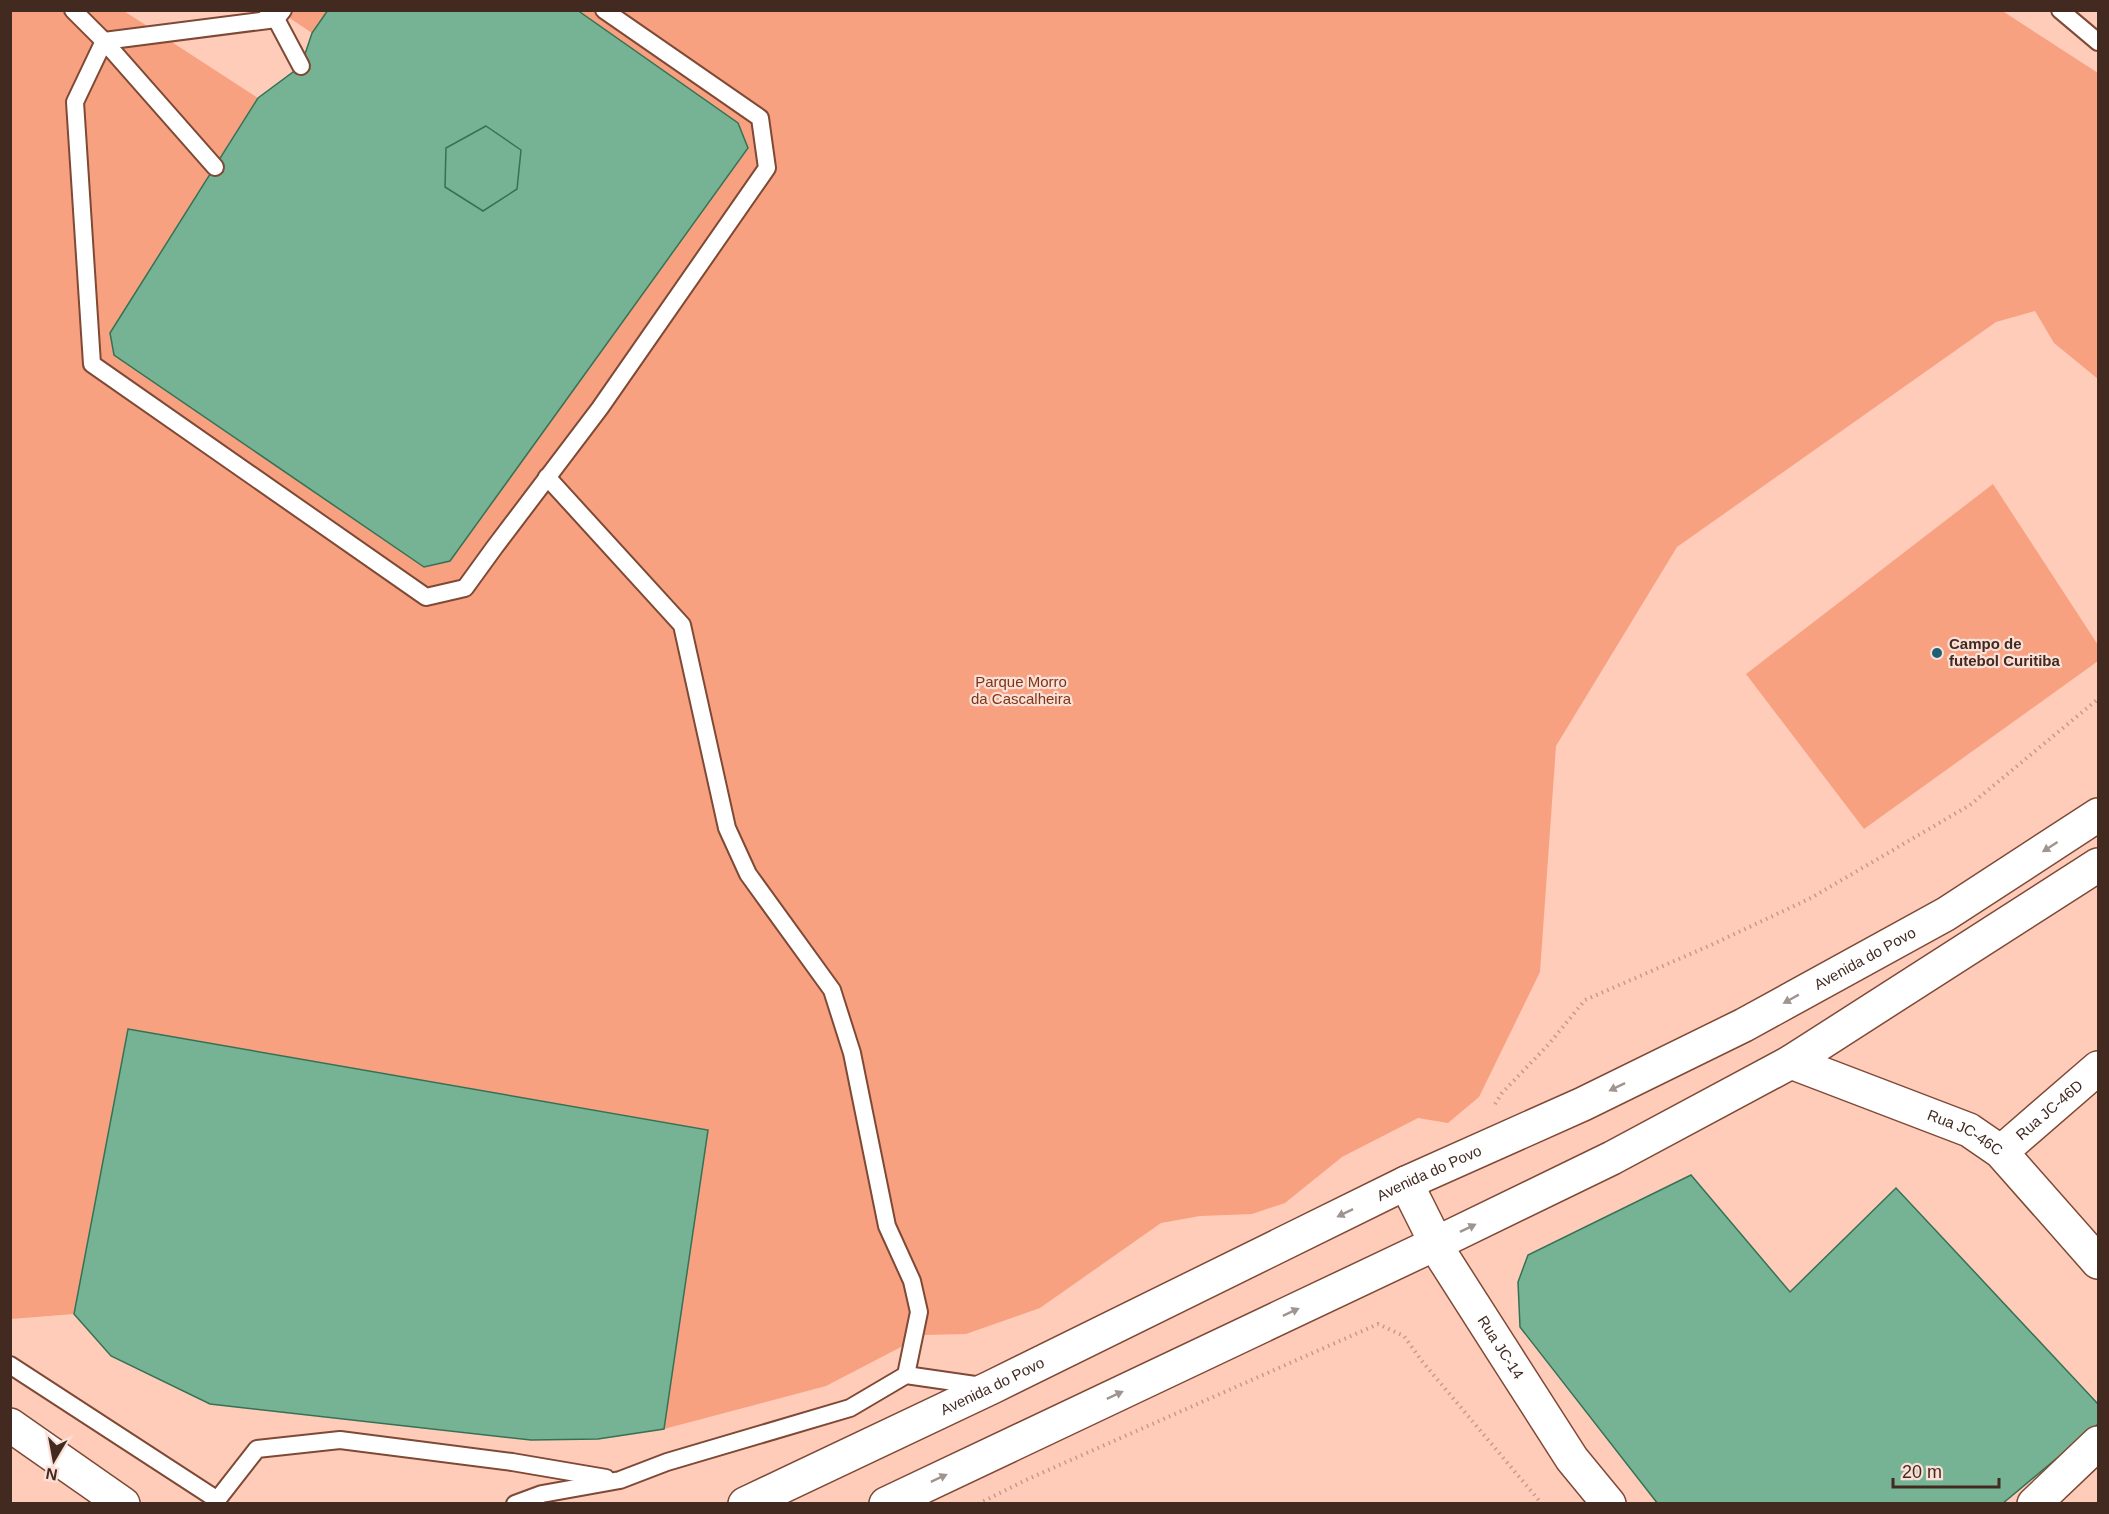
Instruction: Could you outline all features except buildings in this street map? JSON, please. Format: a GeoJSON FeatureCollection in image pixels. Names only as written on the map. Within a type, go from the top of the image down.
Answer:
{"type":"FeatureCollection","features":[{"type":"Feature","properties":{"kind":"main road","name":"Avenida do Povo"},"geometry":{"type":"LineString","coordinates":[[745,1503],[992,1387],[1406,1184],[1583,1104],[1744,1025],[1946,914],[2098,815]]}},
{"type":"Feature","properties":{"kind":"main road"},"geometry":{"type":"LineString","coordinates":[[886,1503],[1612,1158],[1791,1062],[2098,865]]}},
{"type":"Feature","properties":{"kind":"main road","name":"Rua JC-46C"},"geometry":{"type":"LineString","coordinates":[[1791,1062],[1969,1130],[2001,1152],[2098,1262]]}},
{"type":"Feature","properties":{"kind":"main road","name":"Rua JC-46D"},"geometry":{"type":"LineString","coordinates":[[2001,1152],[2098,1068]]}},
{"type":"Feature","properties":{"kind":"main road","name":"Rua JC-14"},"geometry":{"type":"LineString","coordinates":[[1406,1184],[1444,1259],[1572,1459],[1610,1503]]}},
{"type":"Feature","properties":{"kind":"main road"},"geometry":{"type":"LineString","coordinates":[[10,1425],[123,1503]]}},
{"type":"Feature","properties":{"kind":"main road"},"geometry":{"type":"LineString","coordinates":[[2034,1503],[2098,1443]]}},
{"type":"Feature","properties":{"kind":"lane"},"geometry":{"type":"LineString","coordinates":[[73,10],[104,41],[215,167]]}},
{"type":"Feature","properties":{"kind":"lane"},"geometry":{"type":"LineString","coordinates":[[104,41],[75,102],[92,363],[426,597],[465,588],[600,408],[767,168],[760,118],[604,10]]}},
{"type":"Feature","properties":{"kind":"lane"},"geometry":{"type":"LineString","coordinates":[[2060,10],[2098,42]]}},
{"type":"Feature","properties":{"kind":"lane"},"geometry":{"type":"LineString","coordinates":[[104,41],[274,13],[301,66]]}},
{"type":"Feature","properties":{"kind":"lane"},"geometry":{"type":"LineString","coordinates":[[548,477],[681,625],[727,828],[748,874],[832,990],[852,1053],[887,1226],[912,1281],[919,1312],[906,1375]]}},
{"type":"Feature","properties":{"kind":"lane"},"geometry":{"type":"LineString","coordinates":[[10,1365],[215,1501],[257,1449],[340,1440],[512,1462],[620,1480]]}},
{"type":"Feature","properties":{"kind":"lane"},"geometry":{"type":"LineString","coordinates":[[515,1503],[542,1494],[620,1480],[667,1462],[850,1407],[906,1375],[992,1387]]}},
{"type":"Feature","properties":{"kind":"path"},"geometry":{"type":"LineString","coordinates":[[1490,1112],[1502,1093],[1548,1045],[1584,1000],[1711,945],[1811,898],[1960,811],[2098,699]]}},
{"type":"Feature","properties":{"kind":"path"},"geometry":{"type":"LineString","coordinates":[[978,1503],[1378,1324],[1404,1336],[1421,1360],[1542,1503]]}},
{"type":"Feature","properties":{"kind":"green space","name":"Parque Morro da Cascalheira"},"geometry":{"type":"Polygon","coordinates":[[[2001,10],[2098,73],[2098,379],[2054,343],[2035,311],[1996,322],[1677,547],[1556,746],[1540,972],[1479,1097],[1448,1123],[1418,1118],[1342,1157],[1285,1203],[1252,1214],[1200,1216],[1161,1223],[1040,1308],[966,1334],[924,1335],[826,1386],[664,1429],[708,1130],[128,1029],[74,1314],[11,1319],[11,11],[124,11],[258,98],[110,333],[114,355],[424,567],[450,560],[748,148],[738,123],[577,11],[2001,10]]]}},
{"type":"Feature","properties":{"kind":"green space"},"geometry":{"type":"Polygon","coordinates":[[[279,11],[328,11],[312,33],[279,11]]]}},
{"type":"Feature","properties":{"kind":"green space","name":"Campo de futebol Curitiba"},"geometry":{"type":"Polygon","coordinates":[[[1993,484],[2098,645],[2098,661],[1864,829],[1746,674],[1993,484]]]}},
{"type":"Feature","properties":{"kind":"place","name":"Campo de futebol Curitiba"},"geometry":{"type":"Point","coordinates":[1937,653]}}]}
